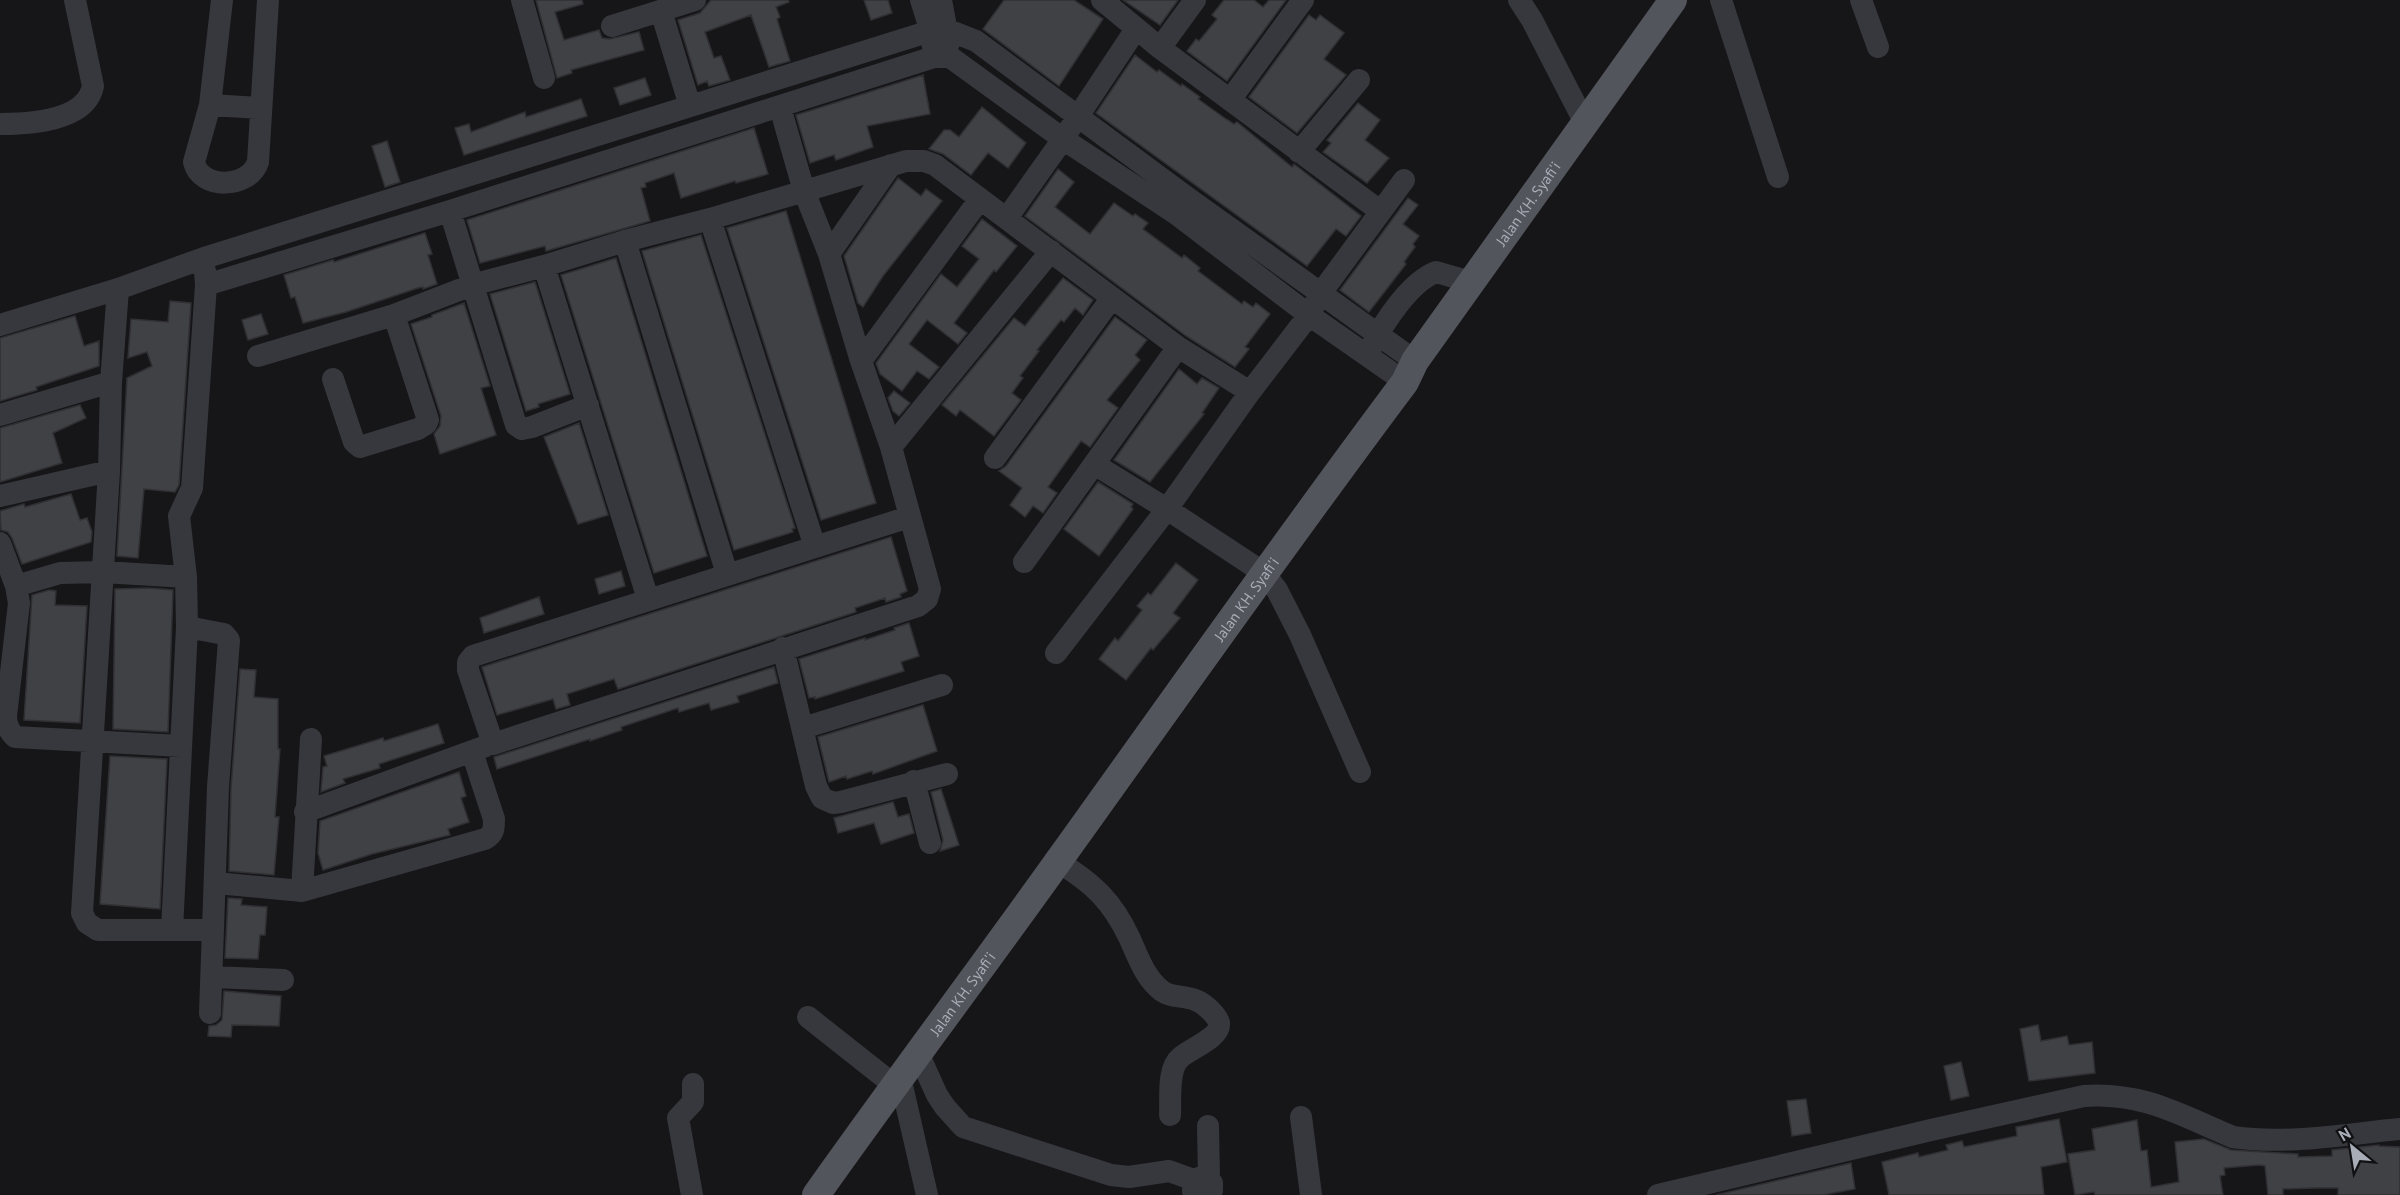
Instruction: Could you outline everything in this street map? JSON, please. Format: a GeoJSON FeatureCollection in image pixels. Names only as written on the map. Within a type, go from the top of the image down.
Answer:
{"type":"FeatureCollection","features":[{"type":"Feature","properties":{"kind":"main road","name":"Jalan KH. Syafi'i"},"geometry":{"type":"LineString","coordinates":[[816,1195],[1410,372],[1471,282],[1673,0]]}},
{"type":"Feature","properties":{"kind":"street"},"geometry":{"type":"LineString","coordinates":[[0,124],[61,116],[76,110],[91,96],[93,86],[91,73],[75,0]]}},
{"type":"Feature","properties":{"kind":"street"},"geometry":{"type":"LineString","coordinates":[[222,0],[210,105],[194,162],[199,174],[217,182],[239,181],[248,177],[256,168],[268,0]]}},
{"type":"Feature","properties":{"kind":"street"},"geometry":{"type":"LineString","coordinates":[[522,0],[544,78]]}},
{"type":"Feature","properties":{"kind":"street"},"geometry":{"type":"LineString","coordinates":[[612,26],[645,9],[696,0]]}},
{"type":"Feature","properties":{"kind":"street"},"geometry":{"type":"LineString","coordinates":[[921,0],[939,31]]}},
{"type":"Feature","properties":{"kind":"street"},"geometry":{"type":"LineString","coordinates":[[941,0],[939,31],[942,57],[1063,139],[1181,206],[1321,293],[1378,335],[1410,372]]}},
{"type":"Feature","properties":{"kind":"street"},"geometry":{"type":"LineString","coordinates":[[1102,0],[1160,48],[1380,211]]}},
{"type":"Feature","properties":{"kind":"street"},"geometry":{"type":"LineString","coordinates":[[1160,48],[1196,0]]}},
{"type":"Feature","properties":{"kind":"street"},"geometry":{"type":"LineString","coordinates":[[1230,100],[1303,0]]}},
{"type":"Feature","properties":{"kind":"street"},"geometry":{"type":"LineString","coordinates":[[1519,0],[1532,20],[1585,123]]}},
{"type":"Feature","properties":{"kind":"street"},"geometry":{"type":"LineString","coordinates":[[1721,0],[1778,177]]}},
{"type":"Feature","properties":{"kind":"street"},"geometry":{"type":"LineString","coordinates":[[1861,0],[1878,47]]}},
{"type":"Feature","properties":{"kind":"street"},"geometry":{"type":"LineString","coordinates":[[645,9],[690,106]]}},
{"type":"Feature","properties":{"kind":"street"},"geometry":{"type":"LineString","coordinates":[[1007,218],[1136,29]]}},
{"type":"Feature","properties":{"kind":"street"},"geometry":{"type":"LineString","coordinates":[[0,325],[118,290],[204,258],[690,106],[939,31],[976,41],[1077,116],[1309,315],[1368,355],[1410,372]]}},
{"type":"Feature","properties":{"kind":"street"},"geometry":{"type":"LineString","coordinates":[[206,285],[942,57]]}},
{"type":"Feature","properties":{"kind":"street"},"geometry":{"type":"LineString","coordinates":[[1299,152],[1359,80]]}},
{"type":"Feature","properties":{"kind":"street"},"geometry":{"type":"LineString","coordinates":[[716,98],[724,125]]}},
{"type":"Feature","properties":{"kind":"street"},"geometry":{"type":"LineString","coordinates":[[210,105],[260,108]]}},
{"type":"Feature","properties":{"kind":"street"},"geometry":{"type":"LineString","coordinates":[[305,812],[493,744],[918,606],[927,598],[930,590],[891,447],[861,361],[829,254],[804,191],[780,107]]}},
{"type":"Feature","properties":{"kind":"street"},"geometry":{"type":"LineString","coordinates":[[258,356],[394,315],[472,285],[710,219],[891,165],[916,160],[935,165],[1051,251],[1111,299],[1178,347],[1250,392]]}},
{"type":"Feature","properties":{"kind":"street"},"geometry":{"type":"LineString","coordinates":[[829,254],[891,165]]}},
{"type":"Feature","properties":{"kind":"street"},"geometry":{"type":"LineString","coordinates":[[1056,652],[1167,509],[1250,392],[1309,315],[1321,293],[1404,180]]}},
{"type":"Feature","properties":{"kind":"street"},"geometry":{"type":"LineString","coordinates":[[861,361],[980,199]]}},
{"type":"Feature","properties":{"kind":"street"},"geometry":{"type":"LineString","coordinates":[[450,211],[516,425],[522,429],[532,427],[588,405]]}},
{"type":"Feature","properties":{"kind":"street"},"geometry":{"type":"LineString","coordinates":[[710,219],[815,547]]}},
{"type":"Feature","properties":{"kind":"street"},"geometry":{"type":"LineString","coordinates":[[625,241],[727,574]]}},
{"type":"Feature","properties":{"kind":"street"},"geometry":{"type":"LineString","coordinates":[[891,447],[1051,251]]}},
{"type":"Feature","properties":{"kind":"street"},"geometry":{"type":"LineString","coordinates":[[172,930],[187,627],[186,577],[179,516],[192,488],[206,285],[204,258]]}},
{"type":"Feature","properties":{"kind":"street"},"geometry":{"type":"LineString","coordinates":[[544,266],[648,599]]}},
{"type":"Feature","properties":{"kind":"street"},"geometry":{"type":"LineString","coordinates":[[1368,355],[1378,335],[1420,280],[1437,272],[1471,282]]}},
{"type":"Feature","properties":{"kind":"street"},"geometry":{"type":"LineString","coordinates":[[118,290],[82,901],[84,918],[98,930],[213,930]]}},
{"type":"Feature","properties":{"kind":"street"},"geometry":{"type":"LineString","coordinates":[[995,458],[1111,299]]}},
{"type":"Feature","properties":{"kind":"street"},"geometry":{"type":"LineString","coordinates":[[333,379],[354,441],[360,447],[418,429],[426,424],[428,420],[394,315]]}},
{"type":"Feature","properties":{"kind":"street"},"geometry":{"type":"LineString","coordinates":[[1024,562],[1178,347]]}},
{"type":"Feature","properties":{"kind":"street"},"geometry":{"type":"LineString","coordinates":[[0,415],[111,382]]}},
{"type":"Feature","properties":{"kind":"street"},"geometry":{"type":"LineString","coordinates":[[1094,464],[1264,573],[1277,590],[1300,635],[1360,772]]}},
{"type":"Feature","properties":{"kind":"street"},"geometry":{"type":"LineString","coordinates":[[0,496],[109,471]]}},
{"type":"Feature","properties":{"kind":"street"},"geometry":{"type":"LineString","coordinates":[[493,744],[468,670],[468,662],[473,656],[909,517]]}},
{"type":"Feature","properties":{"kind":"street"},"geometry":{"type":"LineString","coordinates":[[0,543],[16,585],[18,615],[6,716],[6,724],[10,732],[15,737],[181,746]]}},
{"type":"Feature","properties":{"kind":"street"},"geometry":{"type":"LineString","coordinates":[[16,585],[60,573],[103,572],[186,577]]}},
{"type":"Feature","properties":{"kind":"street"},"geometry":{"type":"LineString","coordinates":[[187,627],[224,634],[229,640],[219,787],[210,1013]]}},
{"type":"Feature","properties":{"kind":"street"},"geometry":{"type":"LineString","coordinates":[[783,648],[816,786],[822,798],[827,802],[841,802],[947,774]]}},
{"type":"Feature","properties":{"kind":"street"},"geometry":{"type":"LineString","coordinates":[[803,728],[942,685]]}},
{"type":"Feature","properties":{"kind":"street"},"geometry":{"type":"LineString","coordinates":[[183,722],[222,731]]}},
{"type":"Feature","properties":{"kind":"street"},"geometry":{"type":"LineString","coordinates":[[302,891],[310,739]]}},
{"type":"Feature","properties":{"kind":"street"},"geometry":{"type":"LineString","coordinates":[[216,883],[302,891],[475,843],[491,835],[494,819],[472,752]]}},
{"type":"Feature","properties":{"kind":"street"},"geometry":{"type":"LineString","coordinates":[[914,781],[930,843]]}},
{"type":"Feature","properties":{"kind":"street"},"geometry":{"type":"LineString","coordinates":[[180,787],[219,787]]}},
{"type":"Feature","properties":{"kind":"street"},"geometry":{"type":"LineString","coordinates":[[1058,862],[1084,877],[1102,894],[1121,922],[1143,970],[1159,988],[1167,993],[1193,998],[1202,1003],[1219,1022],[1213,1036],[1176,1062],[1172,1071],[1170,1115]]}},
{"type":"Feature","properties":{"kind":"street"},"geometry":{"type":"LineString","coordinates":[[212,977],[283,980]]}},
{"type":"Feature","properties":{"kind":"street"},"geometry":{"type":"LineString","coordinates":[[808,1017],[897,1081],[927,1195]]}},
{"type":"Feature","properties":{"kind":"street"},"geometry":{"type":"LineString","coordinates":[[918,1053],[937,1095],[963,1127],[1111,1175],[1129,1177],[1169,1171],[1204,1189],[1210,1167],[1208,1126]]}},
{"type":"Feature","properties":{"kind":"street"},"geometry":{"type":"LineString","coordinates":[[692,1195],[678,1118],[693,1102],[693,1084]]}},
{"type":"Feature","properties":{"kind":"street"},"geometry":{"type":"LineString","coordinates":[[1658,1195],[1964,1122],[2084,1096],[2108,1095],[2152,1103],[2233,1137],[2245,1139],[2315,1137],[2400,1129]]}},
{"type":"Feature","properties":{"kind":"street"},"geometry":{"type":"LineString","coordinates":[[1301,1116],[1311,1195]]}},
{"type":"Feature","properties":{"kind":"building"},"geometry":{"type":"Polygon","coordinates":[[[536,0],[582,0],[583,4],[555,12],[564,40],[599,30],[602,38],[610,39],[639,32],[644,50],[571,70],[572,73],[557,78],[536,0]]]}},
{"type":"Feature","properties":{"kind":"building"},"geometry":{"type":"Polygon","coordinates":[[[711,0],[788,0],[789,2],[776,7],[780,17],[777,19],[790,61],[769,67],[751,15],[705,32],[714,58],[721,56],[730,80],[709,86],[707,81],[698,85],[678,20],[700,13],[711,0]]]}},
{"type":"Feature","properties":{"kind":"building"},"geometry":{"type":"Polygon","coordinates":[[[864,0],[888,0],[892,13],[871,20],[864,0]]]}},
{"type":"Feature","properties":{"kind":"building"},"geometry":{"type":"Polygon","coordinates":[[[1004,0],[1074,0],[1103,19],[1059,86],[983,29],[1004,0]]]}},
{"type":"Feature","properties":{"kind":"building"},"geometry":{"type":"Polygon","coordinates":[[[1123,0],[1178,0],[1160,25],[1123,0]]]}},
{"type":"Feature","properties":{"kind":"building"},"geometry":{"type":"Polygon","coordinates":[[[1224,0],[1254,0],[1263,7],[1269,0],[1286,0],[1227,81],[1187,51],[1196,39],[1199,41],[1217,19],[1212,15],[1224,0]]]}},
{"type":"Feature","properties":{"kind":"building"},"geometry":{"type":"Polygon","coordinates":[[[1309,15],[1316,20],[1320,15],[1344,33],[1324,59],[1346,75],[1297,133],[1249,97],[1309,15]]]}},
{"type":"Feature","properties":{"kind":"building"},"geometry":{"type":"Polygon","coordinates":[[[1135,55],[1157,72],[1159,70],[1181,86],[1182,84],[1226,119],[1234,124],[1237,122],[1292,167],[1294,164],[1361,216],[1346,236],[1336,229],[1307,266],[1096,113],[1135,55]]]}},
{"type":"Feature","properties":{"kind":"building"},"geometry":{"type":"Polygon","coordinates":[[[923,75],[930,114],[867,126],[873,147],[836,160],[834,155],[810,163],[796,115],[923,75]]]}},
{"type":"Feature","properties":{"kind":"building"},"geometry":{"type":"Polygon","coordinates":[[[645,78],[651,95],[620,105],[614,88],[645,78]]]}},
{"type":"Feature","properties":{"kind":"building"},"geometry":{"type":"Polygon","coordinates":[[[581,99],[587,116],[464,155],[455,128],[469,124],[471,132],[525,112],[526,117],[581,99]]]}},
{"type":"Feature","properties":{"kind":"building"},"geometry":{"type":"Polygon","coordinates":[[[1358,103],[1380,120],[1365,140],[1389,158],[1367,183],[1323,152],[1331,143],[1327,140],[1358,103]]]}},
{"type":"Feature","properties":{"kind":"building"},"geometry":{"type":"Polygon","coordinates":[[[982,107],[1026,143],[1008,168],[988,153],[971,175],[943,154],[929,149],[944,130],[950,130],[959,137],[982,107]]]}},
{"type":"Feature","properties":{"kind":"building"},"geometry":{"type":"Polygon","coordinates":[[[754,128],[768,174],[736,183],[735,181],[681,198],[674,173],[645,183],[646,187],[641,188],[650,221],[546,251],[545,246],[480,263],[467,220],[754,128]]]}},
{"type":"Feature","properties":{"kind":"building"},"geometry":{"type":"Polygon","coordinates":[[[387,141],[400,182],[385,187],[372,146],[387,141]]]}},
{"type":"Feature","properties":{"kind":"building"},"geometry":{"type":"Polygon","coordinates":[[[1058,169],[1074,182],[1055,207],[1090,234],[1114,203],[1148,223],[1143,229],[1182,258],[1184,255],[1200,268],[1198,271],[1242,304],[1244,301],[1253,307],[1256,303],[1270,314],[1245,347],[1249,349],[1235,367],[1186,336],[1025,216],[1058,169]]]}},
{"type":"Feature","properties":{"kind":"building"},"geometry":{"type":"Polygon","coordinates":[[[898,178],[921,196],[926,189],[942,201],[883,276],[863,307],[858,303],[844,256],[898,178]]]}},
{"type":"Feature","properties":{"kind":"building"},"geometry":{"type":"Polygon","coordinates":[[[1408,198],[1418,205],[1403,224],[1419,236],[1413,244],[1415,247],[1404,262],[1406,264],[1369,312],[1340,290],[1408,198]]]}},
{"type":"Feature","properties":{"kind":"building"},"geometry":{"type":"Polygon","coordinates":[[[786,211],[876,503],[821,520],[727,228],[786,211]]]}},
{"type":"Feature","properties":{"kind":"building"},"geometry":{"type":"Polygon","coordinates":[[[982,219],[1017,246],[996,272],[994,270],[954,323],[967,333],[958,344],[927,320],[909,344],[939,367],[929,379],[917,371],[902,391],[880,374],[876,363],[941,274],[957,287],[979,259],[962,246],[982,219]]]}},
{"type":"Feature","properties":{"kind":"building"},"geometry":{"type":"Polygon","coordinates":[[[425,233],[432,254],[428,255],[437,284],[303,323],[295,297],[291,298],[284,275],[333,260],[334,262],[425,233]]]}},
{"type":"Feature","properties":{"kind":"building"},"geometry":{"type":"Polygon","coordinates":[[[701,235],[795,528],[792,529],[793,532],[734,550],[642,251],[701,235]]]}},
{"type":"Feature","properties":{"kind":"building"},"geometry":{"type":"Polygon","coordinates":[[[616,258],[707,556],[654,573],[561,275],[616,258]]]}},
{"type":"Feature","properties":{"kind":"building"},"geometry":{"type":"Polygon","coordinates":[[[1063,278],[1093,300],[1083,315],[1075,308],[1064,322],[1061,320],[1037,350],[1039,351],[1020,376],[1023,378],[1012,393],[1021,400],[994,436],[960,410],[956,416],[942,405],[1014,318],[1025,326],[1063,278]]]}},
{"type":"Feature","properties":{"kind":"building"},"geometry":{"type":"Polygon","coordinates":[[[535,282],[570,394],[538,404],[539,407],[526,411],[490,294],[535,282]]]}},
{"type":"Feature","properties":{"kind":"building"},"geometry":{"type":"Polygon","coordinates":[[[170,301],[191,303],[179,485],[175,492],[144,489],[138,558],[117,556],[127,378],[152,366],[147,352],[128,358],[131,319],[168,322],[170,301]]]}},
{"type":"Feature","properties":{"kind":"building"},"geometry":{"type":"Polygon","coordinates":[[[464,303],[490,386],[481,388],[496,435],[440,454],[434,434],[440,426],[441,416],[411,324],[464,303]]]}},
{"type":"Feature","properties":{"kind":"building"},"geometry":{"type":"Polygon","coordinates":[[[261,314],[268,334],[248,340],[242,320],[261,314]]]}},
{"type":"Feature","properties":{"kind":"building"},"geometry":{"type":"Polygon","coordinates":[[[75,316],[84,346],[99,341],[99,366],[36,387],[37,390],[0,401],[0,338],[75,316]]]}},
{"type":"Feature","properties":{"kind":"building"},"geometry":{"type":"Polygon","coordinates":[[[1115,317],[1147,340],[1135,355],[1140,360],[1107,400],[1118,408],[1090,447],[1081,441],[1048,487],[1057,493],[1043,513],[1033,506],[1025,517],[1010,505],[1022,488],[999,471],[1006,466],[1115,317]]]}},
{"type":"Feature","properties":{"kind":"building"},"geometry":{"type":"Polygon","coordinates":[[[1179,369],[1197,384],[1202,378],[1219,388],[1202,413],[1204,414],[1150,482],[1114,460],[1179,369]]]}},
{"type":"Feature","properties":{"kind":"building"},"geometry":{"type":"Polygon","coordinates":[[[894,391],[910,403],[899,416],[893,411],[888,398],[894,391]]]}},
{"type":"Feature","properties":{"kind":"building"},"geometry":{"type":"Polygon","coordinates":[[[80,405],[86,418],[53,433],[62,463],[0,482],[0,428],[80,405]]]}},
{"type":"Feature","properties":{"kind":"building"},"geometry":{"type":"Polygon","coordinates":[[[579,423],[608,515],[578,524],[544,437],[579,423]]]}},
{"type":"Feature","properties":{"kind":"building"},"geometry":{"type":"Polygon","coordinates":[[[1098,482],[1133,504],[1131,507],[1133,509],[1099,556],[1064,529],[1098,482]]]}},
{"type":"Feature","properties":{"kind":"building"},"geometry":{"type":"Polygon","coordinates":[[[71,494],[80,520],[87,518],[92,532],[91,542],[22,564],[12,538],[8,532],[1,530],[0,511],[24,504],[25,507],[71,494]]]}},
{"type":"Feature","properties":{"kind":"building"},"geometry":{"type":"Polygon","coordinates":[[[891,537],[907,591],[900,594],[901,597],[886,602],[885,598],[855,608],[856,612],[618,689],[614,679],[567,694],[570,705],[556,709],[553,699],[497,715],[482,667],[891,537]]]}},
{"type":"Feature","properties":{"kind":"building"},"geometry":{"type":"Polygon","coordinates":[[[1176,563],[1198,580],[1173,613],[1180,618],[1153,650],[1151,648],[1126,680],[1099,659],[1115,638],[1118,641],[1142,610],[1137,606],[1148,593],[1151,595],[1176,563]]]}},
{"type":"Feature","properties":{"kind":"building"},"geometry":{"type":"Polygon","coordinates":[[[621,571],[625,586],[599,594],[595,579],[621,571]]]}},
{"type":"Feature","properties":{"kind":"building"},"geometry":{"type":"Polygon","coordinates":[[[115,589],[173,590],[168,732],[113,729],[115,589]]]}},
{"type":"Feature","properties":{"kind":"building"},"geometry":{"type":"Polygon","coordinates":[[[49,590],[56,591],[55,605],[87,606],[80,723],[24,720],[32,595],[49,590]]]}},
{"type":"Feature","properties":{"kind":"building"},"geometry":{"type":"Polygon","coordinates":[[[539,597],[544,614],[484,633],[480,618],[539,597]]]}},
{"type":"Feature","properties":{"kind":"building"},"geometry":{"type":"Polygon","coordinates":[[[909,623],[919,656],[901,662],[904,671],[815,699],[815,697],[809,698],[799,659],[865,638],[865,640],[909,623]]]}},
{"type":"Feature","properties":{"kind":"building"},"geometry":{"type":"Polygon","coordinates":[[[774,667],[778,683],[737,696],[739,702],[711,710],[709,703],[679,712],[678,708],[621,727],[622,730],[590,741],[590,739],[497,769],[494,757],[774,667]]]}},
{"type":"Feature","properties":{"kind":"building"},"geometry":{"type":"Polygon","coordinates":[[[240,669],[256,670],[254,697],[278,699],[278,749],[280,749],[275,817],[279,817],[274,875],[229,871],[231,788],[240,669]]]}},
{"type":"Feature","properties":{"kind":"building"},"geometry":{"type":"Polygon","coordinates":[[[923,705],[937,751],[873,774],[872,771],[829,782],[818,737],[923,705]]]}},
{"type":"Feature","properties":{"kind":"building"},"geometry":{"type":"Polygon","coordinates":[[[438,724],[444,743],[379,764],[380,768],[343,779],[345,783],[321,792],[323,767],[327,766],[324,756],[438,724]]]}},
{"type":"Feature","properties":{"kind":"building"},"geometry":{"type":"Polygon","coordinates":[[[110,756],[167,759],[160,909],[100,904],[110,756]]]}},
{"type":"Feature","properties":{"kind":"building"},"geometry":{"type":"Polygon","coordinates":[[[459,772],[466,796],[461,798],[469,822],[448,829],[450,835],[372,854],[323,870],[318,853],[320,821],[459,772]]]}},
{"type":"Feature","properties":{"kind":"building"},"geometry":{"type":"Polygon","coordinates":[[[941,789],[959,845],[940,851],[943,840],[931,792],[941,789]]]}},
{"type":"Feature","properties":{"kind":"building"},"geometry":{"type":"Polygon","coordinates":[[[893,802],[898,817],[909,814],[914,833],[881,844],[874,823],[838,833],[834,818],[893,802]]]}},
{"type":"Feature","properties":{"kind":"building"},"geometry":{"type":"Polygon","coordinates":[[[228,898],[242,899],[241,905],[267,907],[265,935],[260,935],[258,959],[225,958],[228,898]]]}},
{"type":"Feature","properties":{"kind":"building"},"geometry":{"type":"Polygon","coordinates":[[[224,991],[281,996],[279,1026],[232,1025],[231,1037],[208,1036],[209,1026],[216,1025],[222,1020],[224,991]]]}},
{"type":"Feature","properties":{"kind":"building"},"geometry":{"type":"Polygon","coordinates":[[[2038,1025],[2041,1041],[2067,1036],[2069,1045],[2092,1042],[2095,1073],[2029,1081],[2020,1029],[2038,1025]]]}},
{"type":"Feature","properties":{"kind":"building"},"geometry":{"type":"Polygon","coordinates":[[[1961,1062],[1969,1096],[1951,1100],[1944,1066],[1961,1062]]]}},
{"type":"Feature","properties":{"kind":"building"},"geometry":{"type":"Polygon","coordinates":[[[1806,1099],[1811,1133],[1792,1136],[1787,1101],[1806,1099]]]}},
{"type":"Feature","properties":{"kind":"building"},"geometry":{"type":"Polygon","coordinates":[[[2059,1119],[2067,1162],[2041,1167],[2044,1195],[1889,1195],[1882,1162],[1918,1153],[1919,1157],[1948,1150],[1946,1145],[1962,1141],[1964,1147],[2017,1136],[2016,1127],[2059,1119]]]}},
{"type":"Feature","properties":{"kind":"building"},"geometry":{"type":"Polygon","coordinates":[[[2137,1120],[2141,1151],[2147,1150],[2151,1187],[2179,1182],[2175,1142],[2204,1139],[2231,1150],[2298,1154],[2298,1157],[2332,1156],[2332,1150],[2379,1145],[2400,1147],[2400,1195],[2338,1195],[2338,1188],[2316,1188],[2283,1189],[2283,1195],[2268,1195],[2265,1166],[2259,1165],[2224,1168],[2225,1175],[2220,1176],[2223,1195],[2095,1195],[2094,1192],[2075,1195],[2068,1154],[2095,1150],[2092,1129],[2137,1120]]]}},
{"type":"Feature","properties":{"kind":"building"},"geometry":{"type":"Polygon","coordinates":[[[1851,1163],[1855,1189],[1823,1195],[1716,1195],[1851,1163]]]}}]}
